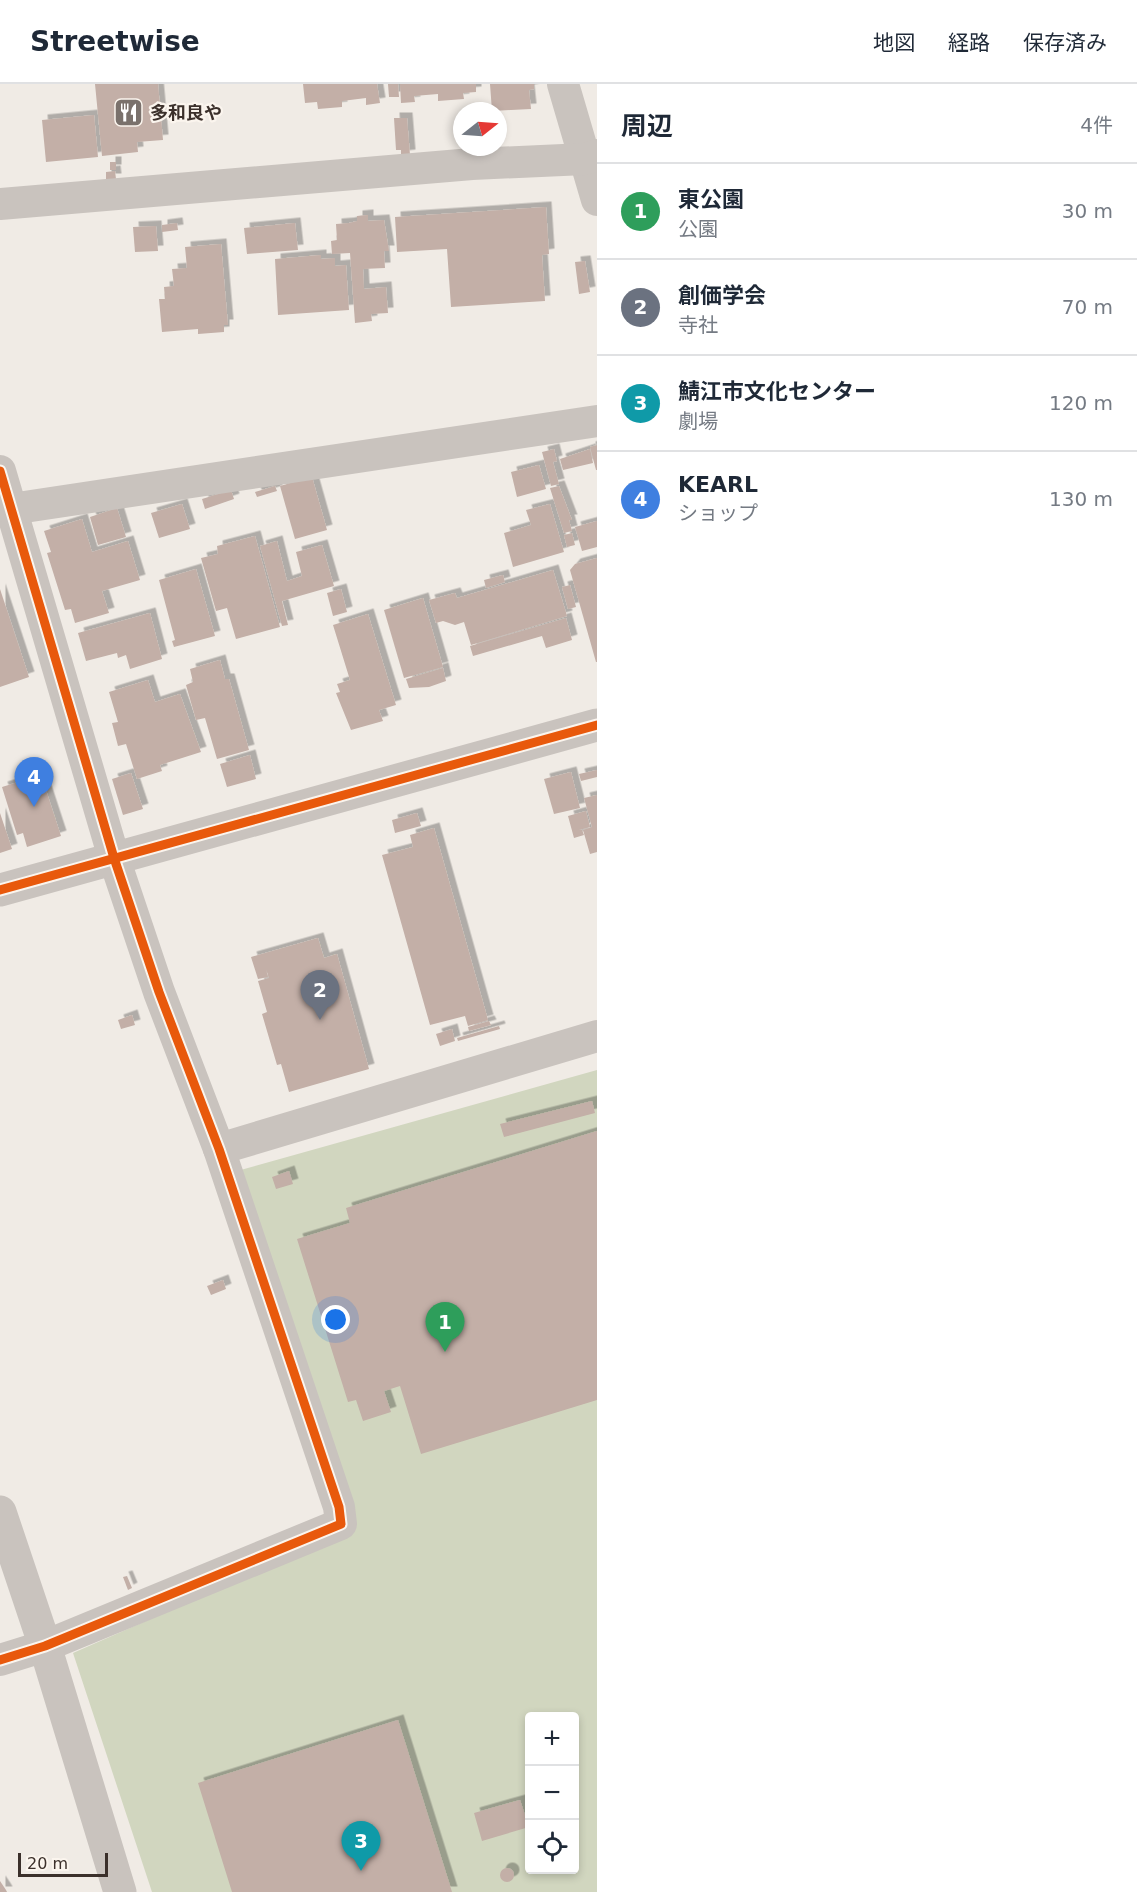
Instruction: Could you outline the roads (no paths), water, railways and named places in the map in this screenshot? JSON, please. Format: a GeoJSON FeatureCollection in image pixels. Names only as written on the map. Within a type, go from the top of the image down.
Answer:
{"type":"FeatureCollection","features":[{"type":"Feature","properties":{"kind":"street"},"geometry":{"type":"LineString","coordinates":[[563,84],[591,157],[597,200]]}},
{"type":"Feature","properties":{"kind":"street"},"geometry":{"type":"LineString","coordinates":[[0,204],[460,165],[591,157]]}},
{"type":"Feature","properties":{"kind":"street"},"geometry":{"type":"LineString","coordinates":[[11,509],[597,421]]}},
{"type":"Feature","properties":{"kind":"street"},"geometry":{"type":"LineString","coordinates":[[0,471],[114,858],[159,992],[219,1149],[339,1507],[341,1524],[45,1646],[0,1660]]}},
{"type":"Feature","properties":{"kind":"street"},"geometry":{"type":"LineString","coordinates":[[0,890],[597,725]]}},
{"type":"Feature","properties":{"kind":"street"},"geometry":{"type":"LineString","coordinates":[[219,1149],[597,1036]]}},
{"type":"Feature","properties":{"kind":"street"},"geometry":{"type":"LineString","coordinates":[[0,1512],[45,1646],[120,1892]]}},
{"type":"Feature","properties":{"kind":"place","name":"多和良や"},"geometry":{"type":"Point","coordinates":[129,112]}},
{"type":"Feature","properties":{"kind":"place","name":"KEARL"},"geometry":{"type":"Point","coordinates":[34,807]}},
{"type":"Feature","properties":{"kind":"place","name":"創価学会"},"geometry":{"type":"Point","coordinates":[320,1020]}},
{"type":"Feature","properties":{"kind":"place","name":"東公園"},"geometry":{"type":"Point","coordinates":[445,1352]}},
{"type":"Feature","properties":{"kind":"place","name":"鯖江市文化センター"},"geometry":{"type":"Point","coordinates":[361,1871]}}]}
